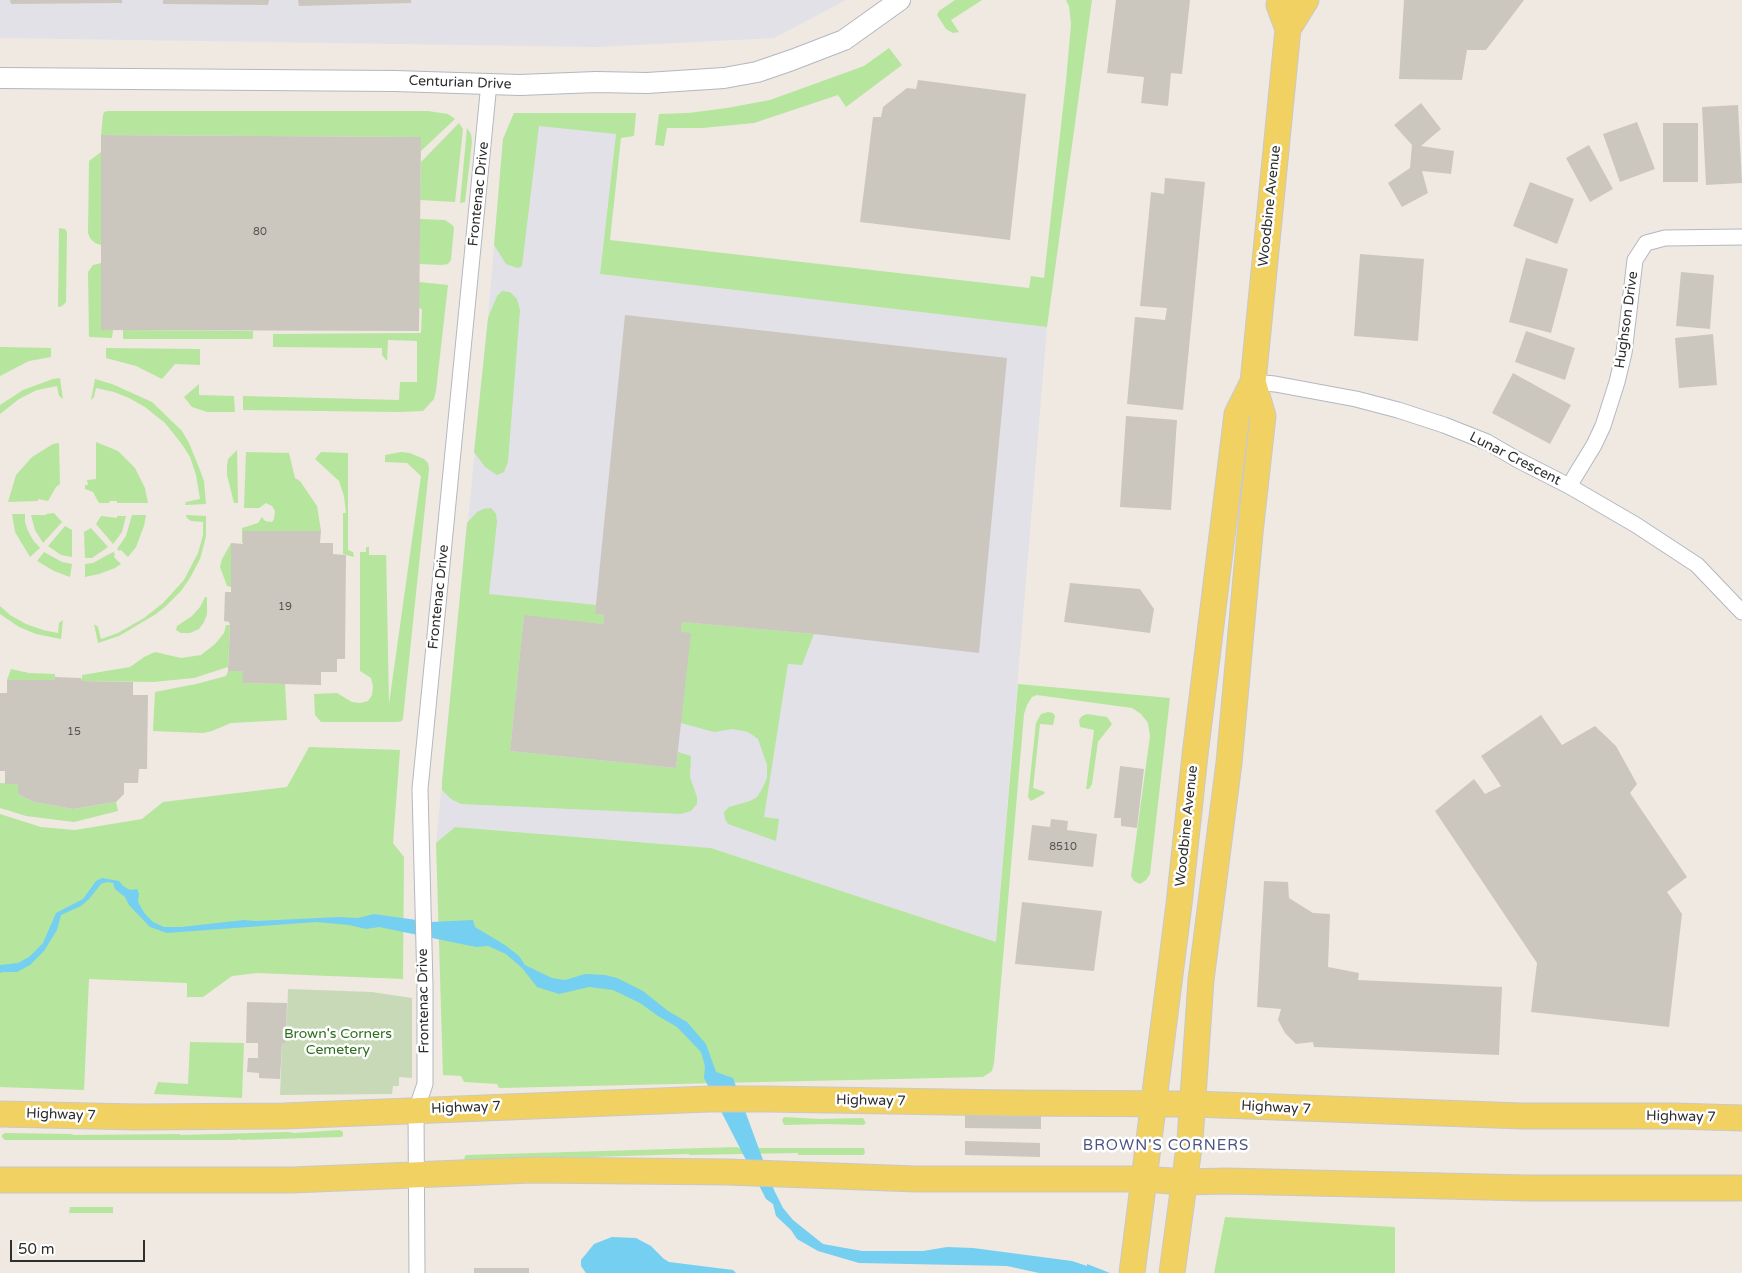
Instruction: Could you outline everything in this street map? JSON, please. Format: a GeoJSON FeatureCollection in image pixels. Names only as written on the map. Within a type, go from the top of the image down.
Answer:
{"type":"FeatureCollection","features":[{"type":"Feature","properties":{"kind":"main road","name":"Woodbine Avenue"},"geometry":{"type":"LineString","coordinates":[[1280,0],[1279,5],[1288,29]]}},
{"type":"Feature","properties":{"kind":"main road","name":"Woodbine Avenue"},"geometry":{"type":"LineString","coordinates":[[1132,1273],[1155,1104],[1156,1080],[1179,904],[1204,678],[1237,414],[1253,382],[1288,29],[1306,0]]}},
{"type":"Feature","properties":{"kind":"main road","name":"Woodbine Avenue"},"geometry":{"type":"LineString","coordinates":[[1172,1273],[1193,1104],[1201,980],[1229,763],[1250,532],[1264,416],[1253,382]]}},
{"type":"Feature","properties":{"kind":"main road","name":"Highway 7"},"geometry":{"type":"LineString","coordinates":[[0,1114],[235,1117],[709,1099],[767,1099],[1193,1104],[1522,1116],[1742,1118]]}},
{"type":"Feature","properties":{"kind":"main road"},"geometry":{"type":"LineString","coordinates":[[0,1180],[282,1180],[532,1170],[727,1172],[916,1179],[1144,1179],[1184,1182],[1236,1181],[1528,1188],[1742,1188]]}},
{"type":"Feature","properties":{"kind":"street","name":"Centurian Drive"},"geometry":{"type":"LineString","coordinates":[[0,78],[489,83],[520,85],[596,82],[646,83],[724,78],[757,72],[844,40],[900,0]]}},
{"type":"Feature","properties":{"kind":"street","name":"Frontenac Drive"},"geometry":{"type":"LineString","coordinates":[[417,1273],[416,1110],[425,1084],[425,986],[420,789],[489,83]]}},
{"type":"Feature","properties":{"kind":"street","name":"Hughson Drive"},"geometry":{"type":"LineString","coordinates":[[1569,486],[1594,445],[1603,426],[1618,382],[1624,353],[1635,260],[1646,243],[1665,238],[1742,238]]}},
{"type":"Feature","properties":{"kind":"street","name":"Lunar Crescent"},"geometry":{"type":"LineString","coordinates":[[1253,382],[1275,384],[1356,399],[1407,413],[1487,442],[1636,525],[1697,565],[1742,612]]}},
{"type":"Feature","properties":{"kind":"shaded area"},"geometry":{"type":"Polygon","coordinates":[[[0,0],[846,0],[774,38],[598,47],[0,38],[0,0]]]}},
{"type":"Feature","properties":{"kind":"shaded area"},"geometry":{"type":"Polygon","coordinates":[[[514,113],[616,134],[600,274],[1047,327],[996,942],[711,848],[455,827],[436,843],[488,318],[503,139],[514,113]]]}},
{"type":"Feature","properties":{"kind":"green space"},"geometry":{"type":"Polygon","coordinates":[[[955,0],[982,0],[951,20],[959,32],[953,33],[946,29],[937,15],[939,11],[955,0]]]}},
{"type":"Feature","properties":{"kind":"green space"},"geometry":{"type":"Polygon","coordinates":[[[1066,0],[1092,0],[1047,327],[600,274],[616,134],[539,126],[522,266],[518,268],[506,264],[494,245],[503,139],[514,113],[636,113],[634,136],[621,138],[610,240],[1029,288],[1031,276],[1044,278],[1071,24],[1069,6],[1066,0]]]}},
{"type":"Feature","properties":{"kind":"green space"},"geometry":{"type":"Polygon","coordinates":[[[889,48],[902,65],[846,107],[838,95],[754,123],[702,128],[667,128],[664,146],[655,145],[659,114],[688,113],[770,100],[864,66],[889,48]]]}},
{"type":"Feature","properties":{"kind":"green space"},"geometry":{"type":"Polygon","coordinates":[[[428,111],[448,114],[455,119],[421,151],[421,137],[101,135],[103,115],[104,112],[428,111]]]}},
{"type":"Feature","properties":{"kind":"green space"},"geometry":{"type":"Polygon","coordinates":[[[459,123],[463,129],[455,202],[420,200],[421,162],[459,123]]]}},
{"type":"Feature","properties":{"kind":"green space"},"geometry":{"type":"Polygon","coordinates":[[[467,128],[471,134],[472,142],[465,202],[460,203],[467,128]]]}},
{"type":"Feature","properties":{"kind":"green space"},"geometry":{"type":"Polygon","coordinates":[[[101,152],[101,245],[95,243],[88,233],[89,161],[101,152]]]}},
{"type":"Feature","properties":{"kind":"green space"},"geometry":{"type":"Polygon","coordinates":[[[420,219],[445,220],[454,227],[451,260],[448,264],[419,264],[420,219]]]}},
{"type":"Feature","properties":{"kind":"green space"},"geometry":{"type":"Polygon","coordinates":[[[59,228],[65,229],[67,232],[66,302],[58,307],[59,228]]]}},
{"type":"Feature","properties":{"kind":"green space"},"geometry":{"type":"Polygon","coordinates":[[[101,263],[113,330],[112,338],[89,337],[88,272],[93,265],[101,263]]]}},
{"type":"Feature","properties":{"kind":"green space"},"geometry":{"type":"Polygon","coordinates":[[[419,282],[448,285],[436,391],[434,399],[423,411],[243,410],[243,396],[399,400],[400,382],[417,382],[417,341],[388,340],[387,361],[382,355],[382,348],[273,347],[273,334],[421,333],[422,309],[419,308],[419,282]]]}},
{"type":"Feature","properties":{"kind":"green space"},"geometry":{"type":"Polygon","coordinates":[[[502,291],[510,292],[517,299],[520,310],[508,462],[504,472],[497,475],[485,467],[474,452],[488,318],[497,296],[502,291]]]}},
{"type":"Feature","properties":{"kind":"green space"},"geometry":{"type":"Polygon","coordinates":[[[123,330],[253,331],[253,339],[123,339],[123,330]]]}},
{"type":"Feature","properties":{"kind":"green space"},"geometry":{"type":"Polygon","coordinates":[[[0,347],[51,348],[51,357],[29,361],[0,376],[0,347]]]}},
{"type":"Feature","properties":{"kind":"green space"},"geometry":{"type":"Polygon","coordinates":[[[106,348],[200,349],[200,365],[175,364],[162,379],[136,366],[106,358],[106,348]]]}},
{"type":"Feature","properties":{"kind":"green space"},"geometry":{"type":"Polygon","coordinates":[[[60,378],[63,399],[59,396],[57,386],[37,390],[19,399],[0,414],[0,405],[23,390],[60,378]]]}},
{"type":"Feature","properties":{"kind":"green space"},"geometry":{"type":"Polygon","coordinates":[[[95,379],[112,384],[152,402],[182,431],[189,443],[204,481],[206,504],[185,505],[186,502],[200,499],[196,475],[190,457],[165,423],[145,407],[114,392],[96,388],[94,397],[91,400],[95,379]]]}},
{"type":"Feature","properties":{"kind":"green space"},"geometry":{"type":"Polygon","coordinates":[[[199,384],[199,395],[234,396],[235,412],[207,412],[192,407],[184,397],[199,384]]]}},
{"type":"Feature","properties":{"kind":"green space"},"geometry":{"type":"Polygon","coordinates":[[[96,442],[118,451],[135,468],[145,488],[148,503],[117,503],[117,501],[110,501],[109,503],[99,503],[93,492],[85,489],[85,485],[88,485],[87,480],[96,479],[96,442]]]}},
{"type":"Feature","properties":{"kind":"green space"},"geometry":{"type":"Polygon","coordinates":[[[59,443],[60,484],[56,487],[48,501],[38,499],[38,501],[8,502],[16,475],[32,457],[53,444],[59,443]]]}},
{"type":"Feature","properties":{"kind":"green space"},"geometry":{"type":"Polygon","coordinates":[[[237,450],[238,503],[234,503],[227,475],[227,466],[228,459],[237,450]]]}},
{"type":"Feature","properties":{"kind":"green space"},"geometry":{"type":"Polygon","coordinates":[[[246,452],[289,453],[295,478],[300,481],[317,506],[321,531],[242,543],[242,528],[258,523],[262,517],[265,521],[272,522],[275,511],[272,506],[266,503],[259,508],[244,508],[246,452]]]}},
{"type":"Feature","properties":{"kind":"green space"},"geometry":{"type":"Polygon","coordinates":[[[321,452],[348,453],[348,550],[353,552],[354,557],[343,554],[343,513],[346,513],[344,496],[339,481],[315,459],[321,452]]]}},
{"type":"Feature","properties":{"kind":"green space"},"geometry":{"type":"Polygon","coordinates":[[[401,452],[410,453],[424,459],[428,463],[429,469],[403,718],[402,721],[398,722],[321,722],[315,715],[314,694],[337,693],[352,702],[360,703],[368,701],[372,695],[373,686],[371,678],[360,671],[360,552],[366,552],[366,547],[369,547],[369,555],[386,555],[386,548],[389,704],[421,476],[407,463],[385,462],[385,455],[401,452]]]}},
{"type":"Feature","properties":{"kind":"green space"},"geometry":{"type":"Polygon","coordinates":[[[491,508],[496,514],[497,522],[489,594],[596,605],[595,614],[604,615],[603,624],[524,616],[510,751],[676,768],[678,752],[691,756],[690,777],[697,797],[697,804],[691,811],[681,814],[461,804],[451,799],[442,790],[467,523],[477,512],[491,508]]]}},
{"type":"Feature","properties":{"kind":"green space"},"geometry":{"type":"Polygon","coordinates":[[[54,513],[62,522],[43,543],[35,530],[31,515],[54,513]]]}},
{"type":"Feature","properties":{"kind":"green space"},"geometry":{"type":"Polygon","coordinates":[[[12,514],[25,514],[28,531],[40,548],[30,557],[15,532],[12,514]]]}},
{"type":"Feature","properties":{"kind":"green space"},"geometry":{"type":"Polygon","coordinates":[[[132,515],[146,515],[136,547],[128,557],[121,550],[117,549],[126,536],[132,515]]]}},
{"type":"Feature","properties":{"kind":"green space"},"geometry":{"type":"Polygon","coordinates":[[[186,515],[206,516],[206,536],[203,548],[200,559],[190,578],[181,591],[156,614],[119,636],[98,643],[94,624],[98,627],[101,639],[118,633],[144,618],[163,603],[184,580],[198,553],[203,535],[203,522],[191,521],[186,515]]]}},
{"type":"Feature","properties":{"kind":"green space"},"geometry":{"type":"Polygon","coordinates":[[[101,516],[117,518],[117,516],[126,516],[122,532],[113,544],[96,524],[101,516]]]}},
{"type":"Feature","properties":{"kind":"green space"},"geometry":{"type":"Polygon","coordinates":[[[65,526],[72,530],[72,557],[61,555],[48,546],[65,526]]]}},
{"type":"Feature","properties":{"kind":"green space"},"geometry":{"type":"Polygon","coordinates":[[[91,528],[108,547],[92,558],[85,558],[84,532],[91,528]]]}},
{"type":"Feature","properties":{"kind":"green space"},"geometry":{"type":"Polygon","coordinates":[[[231,543],[231,587],[227,586],[220,567],[222,559],[231,543]]]}},
{"type":"Feature","properties":{"kind":"green space"},"geometry":{"type":"Polygon","coordinates":[[[44,552],[62,562],[72,564],[70,577],[54,571],[37,561],[44,552]]]}},
{"type":"Feature","properties":{"kind":"green space"},"geometry":{"type":"Polygon","coordinates":[[[113,552],[115,554],[114,557],[121,564],[99,574],[85,577],[85,564],[93,563],[113,552]]]}},
{"type":"Feature","properties":{"kind":"green space"},"geometry":{"type":"Polygon","coordinates":[[[205,597],[207,597],[207,614],[199,629],[190,633],[181,633],[176,630],[177,626],[192,616],[200,607],[205,597]]]}},
{"type":"Feature","properties":{"kind":"green space"},"geometry":{"type":"Polygon","coordinates":[[[0,606],[10,615],[26,624],[43,630],[58,633],[59,623],[63,620],[61,639],[36,634],[19,627],[0,614],[0,606]]]}},
{"type":"Feature","properties":{"kind":"green space"},"geometry":{"type":"Polygon","coordinates":[[[682,622],[814,634],[802,665],[788,664],[764,817],[779,819],[776,841],[728,824],[725,819],[724,812],[729,807],[757,797],[767,778],[767,765],[758,739],[748,732],[733,729],[714,732],[681,723],[682,622]]]}},
{"type":"Feature","properties":{"kind":"green space"},"geometry":{"type":"Polygon","coordinates":[[[226,625],[230,625],[228,667],[194,678],[153,682],[82,681],[82,675],[130,667],[155,652],[181,658],[201,655],[215,644],[224,633],[226,625]]]}},
{"type":"Feature","properties":{"kind":"green space"},"geometry":{"type":"Polygon","coordinates":[[[11,669],[29,673],[55,674],[55,680],[7,680],[11,669]]]}},
{"type":"Feature","properties":{"kind":"green space"},"geometry":{"type":"Polygon","coordinates":[[[228,671],[243,671],[243,683],[285,684],[287,720],[231,723],[203,733],[153,731],[155,692],[226,676],[228,671]]]}},
{"type":"Feature","properties":{"kind":"green space"},"geometry":{"type":"Polygon","coordinates":[[[1018,684],[1170,698],[1150,874],[1140,884],[1134,881],[1131,876],[1150,736],[1148,723],[1141,714],[1132,708],[1037,695],[1032,697],[1027,705],[1024,714],[992,1071],[983,1077],[499,1088],[497,1084],[464,1082],[461,1076],[443,1075],[436,843],[455,827],[711,848],[996,942],[1018,684]]]}},
{"type":"Feature","properties":{"kind":"green space"},"geometry":{"type":"Polygon","coordinates":[[[1053,713],[1055,716],[1053,725],[1040,724],[1033,788],[1045,792],[1031,801],[1028,797],[1036,723],[1041,714],[1053,713]]]}},
{"type":"Feature","properties":{"kind":"green space"},"geometry":{"type":"Polygon","coordinates":[[[1087,714],[1107,717],[1112,724],[1098,742],[1092,784],[1089,789],[1086,789],[1094,730],[1080,727],[1079,720],[1087,714]]]}},
{"type":"Feature","properties":{"kind":"green space"},"geometry":{"type":"Polygon","coordinates":[[[309,747],[400,750],[393,843],[404,857],[403,979],[257,973],[232,976],[203,997],[187,997],[187,983],[89,979],[84,1090],[0,1087],[0,814],[41,827],[75,830],[142,819],[163,802],[287,787],[309,747]]]}},
{"type":"Feature","properties":{"kind":"green space"},"geometry":{"type":"Polygon","coordinates":[[[0,783],[18,784],[18,794],[34,802],[73,809],[116,802],[118,811],[74,822],[26,816],[0,808],[0,783]]]}},
{"type":"Feature","properties":{"kind":"green space","name":"Brown's Corners Cemetery"},"geometry":{"type":"Polygon","coordinates":[[[288,989],[372,992],[412,998],[412,1078],[399,1077],[399,1086],[393,1086],[392,1094],[280,1095],[282,1043],[286,1043],[288,989]]]}},
{"type":"Feature","properties":{"kind":"green space"},"geometry":{"type":"Polygon","coordinates":[[[190,1042],[244,1043],[242,1098],[154,1094],[158,1082],[188,1084],[190,1042]]]}},
{"type":"Feature","properties":{"kind":"green space"},"geometry":{"type":"Polygon","coordinates":[[[784,1117],[820,1119],[863,1118],[866,1123],[863,1125],[784,1125],[782,1120],[784,1117]]]}},
{"type":"Feature","properties":{"kind":"green space"},"geometry":{"type":"Polygon","coordinates":[[[340,1130],[343,1132],[341,1137],[241,1140],[5,1140],[2,1137],[5,1133],[180,1135],[294,1133],[340,1130]]]}},
{"type":"Feature","properties":{"kind":"green space"},"geometry":{"type":"Polygon","coordinates":[[[738,1147],[864,1148],[865,1153],[863,1155],[798,1155],[798,1153],[689,1154],[464,1160],[467,1155],[738,1147]]]}},
{"type":"Feature","properties":{"kind":"green space"},"geometry":{"type":"Polygon","coordinates":[[[70,1207],[113,1207],[113,1213],[69,1213],[70,1207]]]}},
{"type":"Feature","properties":{"kind":"green space"},"geometry":{"type":"Polygon","coordinates":[[[1225,1217],[1395,1227],[1395,1273],[1214,1273],[1225,1217]]]}},
{"type":"Feature","properties":{"kind":"water"},"geometry":{"type":"Polygon","coordinates":[[[102,878],[119,881],[130,890],[137,889],[139,894],[138,902],[145,914],[153,922],[164,927],[244,920],[358,918],[374,914],[431,922],[473,920],[475,927],[505,945],[519,956],[525,965],[552,978],[565,980],[585,974],[617,978],[643,991],[668,1011],[687,1022],[706,1044],[716,1072],[733,1078],[774,1190],[783,1208],[793,1220],[823,1244],[862,1251],[923,1251],[947,1247],[973,1248],[1072,1261],[1087,1266],[1087,1264],[1110,1273],[1039,1273],[1007,1266],[859,1263],[818,1251],[797,1239],[791,1230],[776,1216],[773,1204],[766,1199],[704,1078],[705,1066],[701,1052],[677,1027],[640,1003],[613,990],[589,987],[559,994],[537,987],[522,968],[506,954],[488,946],[476,947],[379,927],[366,929],[349,925],[316,922],[167,933],[150,927],[129,905],[125,897],[115,889],[113,883],[107,882],[101,884],[81,906],[61,915],[57,930],[44,951],[30,965],[17,972],[0,973],[0,965],[18,963],[29,957],[43,943],[56,913],[83,899],[96,881],[102,878]]]}},
{"type":"Feature","properties":{"kind":"water"},"geometry":{"type":"Polygon","coordinates":[[[612,1237],[636,1238],[651,1246],[669,1262],[733,1270],[736,1273],[586,1273],[581,1266],[581,1260],[594,1244],[612,1237]]]}},
{"type":"Feature","properties":{"kind":"building"},"geometry":{"type":"Polygon","coordinates":[[[10,0],[122,0],[122,3],[11,4],[10,0]]]}},
{"type":"Feature","properties":{"kind":"building"},"geometry":{"type":"Polygon","coordinates":[[[163,0],[269,0],[268,5],[163,4],[163,0]]]}},
{"type":"Feature","properties":{"kind":"building"},"geometry":{"type":"Polygon","coordinates":[[[298,0],[411,0],[411,3],[299,6],[298,0]]]}},
{"type":"Feature","properties":{"kind":"building"},"geometry":{"type":"Polygon","coordinates":[[[1116,0],[1190,0],[1182,74],[1171,73],[1168,106],[1141,103],[1144,77],[1107,73],[1116,0]]]}},
{"type":"Feature","properties":{"kind":"building"},"geometry":{"type":"Polygon","coordinates":[[[1404,0],[1524,0],[1486,50],[1467,50],[1462,80],[1399,79],[1404,0]]]}},
{"type":"Feature","properties":{"kind":"building"},"geometry":{"type":"Polygon","coordinates":[[[918,80],[1026,94],[1010,240],[860,222],[873,117],[881,117],[883,107],[907,88],[916,89],[918,80]]]}},
{"type":"Feature","properties":{"kind":"building"},"geometry":{"type":"Polygon","coordinates":[[[1421,103],[1441,129],[1421,146],[1454,151],[1451,174],[1422,171],[1428,193],[1402,207],[1388,183],[1410,168],[1412,145],[1394,125],[1421,103]]]}},
{"type":"Feature","properties":{"kind":"building"},"geometry":{"type":"Polygon","coordinates":[[[1738,105],[1742,183],[1706,185],[1702,107],[1738,105]]]}},
{"type":"Feature","properties":{"kind":"building"},"geometry":{"type":"Polygon","coordinates":[[[1637,122],[1655,169],[1620,182],[1603,134],[1637,122]]]}},
{"type":"Feature","properties":{"kind":"building"},"geometry":{"type":"Polygon","coordinates":[[[1663,123],[1698,123],[1698,182],[1663,182],[1663,123]]]}},
{"type":"Feature","properties":{"kind":"building"},"geometry":{"type":"Polygon","coordinates":[[[101,135],[421,137],[419,331],[101,330],[101,135]]]}},
{"type":"Feature","properties":{"kind":"building"},"geometry":{"type":"Polygon","coordinates":[[[1589,145],[1613,189],[1590,202],[1566,158],[1589,145]]]}},
{"type":"Feature","properties":{"kind":"building"},"geometry":{"type":"Polygon","coordinates":[[[1165,178],[1205,182],[1183,410],[1127,404],[1135,317],[1165,320],[1167,308],[1140,306],[1151,192],[1164,194],[1165,178]]]}},
{"type":"Feature","properties":{"kind":"building"},"geometry":{"type":"Polygon","coordinates":[[[1530,182],[1574,199],[1557,244],[1513,226],[1530,182]]]}},
{"type":"Feature","properties":{"kind":"building"},"geometry":{"type":"Polygon","coordinates":[[[1360,254],[1424,259],[1418,341],[1354,336],[1360,254]]]}},
{"type":"Feature","properties":{"kind":"building"},"geometry":{"type":"Polygon","coordinates":[[[1526,258],[1568,269],[1551,333],[1509,322],[1526,258]]]}},
{"type":"Feature","properties":{"kind":"building"},"geometry":{"type":"Polygon","coordinates":[[[1681,272],[1714,275],[1710,329],[1676,326],[1681,272]]]}},
{"type":"Feature","properties":{"kind":"building"},"geometry":{"type":"Polygon","coordinates":[[[625,315],[1007,358],[979,653],[814,634],[682,622],[681,632],[691,633],[676,768],[510,751],[524,615],[603,624],[604,615],[595,614],[625,315]]]}},
{"type":"Feature","properties":{"kind":"building"},"geometry":{"type":"Polygon","coordinates":[[[1526,331],[1575,348],[1565,380],[1515,362],[1526,331]]]}},
{"type":"Feature","properties":{"kind":"building"},"geometry":{"type":"Polygon","coordinates":[[[1713,334],[1717,385],[1679,388],[1675,338],[1713,334]]]}},
{"type":"Feature","properties":{"kind":"building"},"geometry":{"type":"Polygon","coordinates":[[[1513,373],[1571,405],[1550,444],[1492,413],[1513,373]]]}},
{"type":"Feature","properties":{"kind":"building"},"geometry":{"type":"Polygon","coordinates":[[[1126,416],[1177,420],[1171,510],[1120,507],[1126,416]]]}},
{"type":"Feature","properties":{"kind":"building"},"geometry":{"type":"Polygon","coordinates":[[[243,531],[321,531],[320,543],[333,543],[333,554],[346,555],[345,659],[337,659],[337,672],[321,672],[321,685],[242,683],[243,671],[228,671],[230,625],[229,622],[224,621],[225,592],[231,592],[231,543],[243,544],[243,531]]]}},
{"type":"Feature","properties":{"kind":"building"},"geometry":{"type":"Polygon","coordinates":[[[1070,583],[1140,589],[1154,609],[1150,633],[1064,622],[1070,583]]]}},
{"type":"Feature","properties":{"kind":"building"},"geometry":{"type":"Polygon","coordinates":[[[55,677],[81,678],[82,681],[133,682],[133,695],[148,695],[147,769],[139,769],[138,783],[124,783],[124,794],[116,802],[73,809],[34,802],[18,794],[18,784],[5,784],[5,771],[0,771],[0,693],[7,693],[7,680],[55,680],[55,677]]]}},
{"type":"Feature","properties":{"kind":"building"},"geometry":{"type":"Polygon","coordinates":[[[1541,715],[1562,745],[1595,726],[1616,746],[1637,784],[1630,793],[1687,877],[1667,892],[1682,914],[1669,1027],[1531,1012],[1537,963],[1435,811],[1474,779],[1485,794],[1501,786],[1481,756],[1541,715]]]}},
{"type":"Feature","properties":{"kind":"building"},"geometry":{"type":"Polygon","coordinates":[[[1120,766],[1144,769],[1137,828],[1121,826],[1121,818],[1114,818],[1120,766]]]}},
{"type":"Feature","properties":{"kind":"building"},"geometry":{"type":"Polygon","coordinates":[[[1051,819],[1068,821],[1067,830],[1097,834],[1093,867],[1028,860],[1032,825],[1050,827],[1051,819]]]}},
{"type":"Feature","properties":{"kind":"building"},"geometry":{"type":"Polygon","coordinates":[[[1264,881],[1288,882],[1289,898],[1313,913],[1330,914],[1328,967],[1359,973],[1358,980],[1502,987],[1499,1055],[1314,1047],[1313,1042],[1296,1044],[1285,1033],[1278,1020],[1281,1009],[1257,1007],[1264,881]]]}},
{"type":"Feature","properties":{"kind":"building"},"geometry":{"type":"Polygon","coordinates":[[[1022,902],[1102,911],[1094,971],[1015,964],[1022,902]]]}},
{"type":"Feature","properties":{"kind":"building"},"geometry":{"type":"Polygon","coordinates":[[[247,1002],[287,1003],[286,1043],[282,1043],[280,1079],[259,1078],[259,1073],[247,1072],[248,1058],[258,1058],[258,1043],[246,1043],[247,1002]]]}},
{"type":"Feature","properties":{"kind":"building"},"geometry":{"type":"Polygon","coordinates":[[[965,1115],[1041,1115],[1041,1129],[965,1128],[965,1115]]]}},
{"type":"Feature","properties":{"kind":"building"},"geometry":{"type":"Polygon","coordinates":[[[965,1141],[1040,1143],[1040,1157],[965,1155],[965,1141]]]}},
{"type":"Feature","properties":{"kind":"building"},"geometry":{"type":"Polygon","coordinates":[[[474,1268],[529,1268],[529,1273],[474,1273],[474,1268]]]}},
{"type":"Feature","properties":{"kind":"district","name":"BROWN'S CORNERS"},"geometry":{"type":"Point","coordinates":[1166,1146]}}]}
